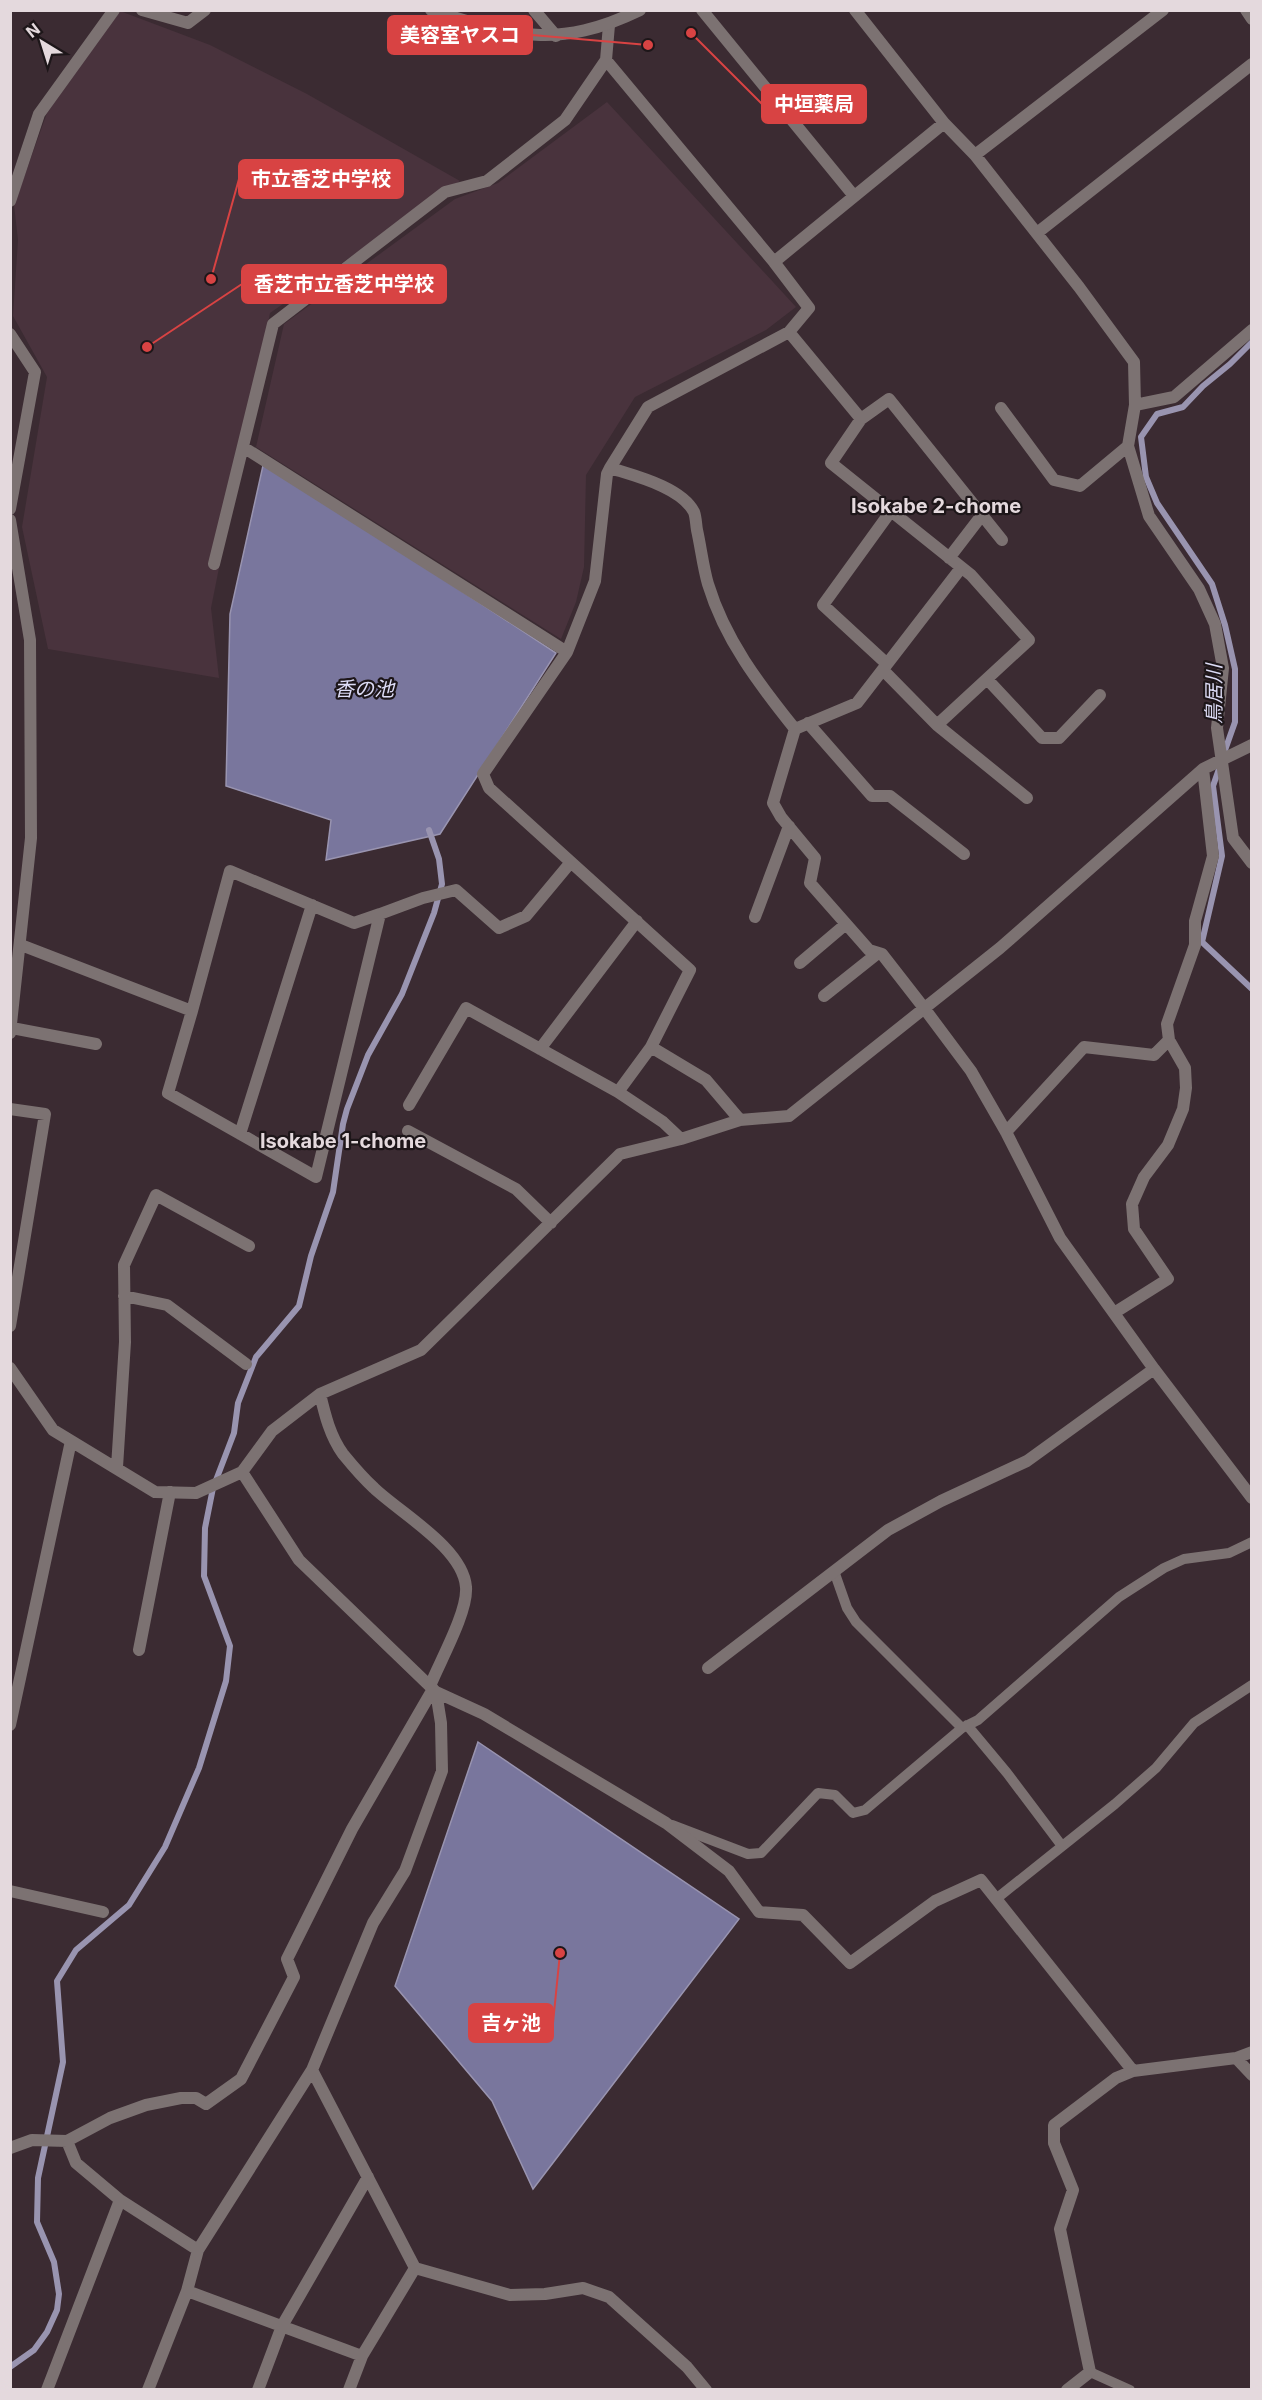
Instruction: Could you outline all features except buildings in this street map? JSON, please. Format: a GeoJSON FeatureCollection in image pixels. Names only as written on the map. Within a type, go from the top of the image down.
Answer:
{"type":"FeatureCollection","features":[{"type":"Feature","properties":{"kind":"street"},"geometry":{"type":"LineString","coordinates":[[10,201],[39,114],[114,10]]}},
{"type":"Feature","properties":{"kind":"street"},"geometry":{"type":"LineString","coordinates":[[142,10],[188,23],[205,10]]}},
{"type":"Feature","properties":{"kind":"street"},"geometry":{"type":"LineString","coordinates":[[431,10],[491,29],[528,35],[556,36],[609,25],[640,10]]}},
{"type":"Feature","properties":{"kind":"street"},"geometry":{"type":"LineString","coordinates":[[534,10],[556,36]]}},
{"type":"Feature","properties":{"kind":"street"},"geometry":{"type":"LineString","coordinates":[[702,10],[854,196]]}},
{"type":"Feature","properties":{"kind":"street"},"geometry":{"type":"LineString","coordinates":[[855,10],[944,123],[975,155],[1037,233],[1134,362],[1135,405],[1128,446],[1149,516],[1199,589],[1215,624],[1223,668],[1217,728],[1233,838],[1251,863]]}},
{"type":"Feature","properties":{"kind":"street"},"geometry":{"type":"LineString","coordinates":[[975,155],[1163,10]]}},
{"type":"Feature","properties":{"kind":"street"},"geometry":{"type":"LineString","coordinates":[[1246,10],[1251,19]]}},
{"type":"Feature","properties":{"kind":"street"},"geometry":{"type":"LineString","coordinates":[[214,564],[273,324],[445,192],[487,181],[565,120],[606,60],[609,25]]}},
{"type":"Feature","properties":{"kind":"street"},"geometry":{"type":"LineString","coordinates":[[606,60],[774,262],[809,308],[789,332],[648,407],[607,474],[595,581],[567,652],[483,774],[489,788],[690,970],[651,1047],[618,1092]]}},
{"type":"Feature","properties":{"kind":"street"},"geometry":{"type":"LineString","coordinates":[[1037,233],[1251,64]]}},
{"type":"Feature","properties":{"kind":"street"},"geometry":{"type":"LineString","coordinates":[[774,262],[944,123]]}},
{"type":"Feature","properties":{"kind":"street"},"geometry":{"type":"LineString","coordinates":[[789,332],[861,419]]}},
{"type":"Feature","properties":{"kind":"street"},"geometry":{"type":"LineString","coordinates":[[10,334],[35,372],[10,509]]}},
{"type":"Feature","properties":{"kind":"street"},"geometry":{"type":"LineString","coordinates":[[1135,405],[1174,397],[1249,337]]}},
{"type":"Feature","properties":{"kind":"street"},"geometry":{"type":"LineString","coordinates":[[937,725],[1029,640],[971,575],[831,463],[861,419],[889,399],[1002,540]]}},
{"type":"Feature","properties":{"kind":"street"},"geometry":{"type":"LineString","coordinates":[[1001,408],[1054,480],[1080,486],[1128,446]]}},
{"type":"Feature","properties":{"kind":"street"},"geometry":{"type":"LineString","coordinates":[[243,447],[567,652]]}},
{"type":"Feature","properties":{"kind":"street"},"geometry":{"type":"LineString","coordinates":[[610,468],[666,488],[694,512],[707,582],[716,607],[735,647],[754,678],[795,729]]}},
{"type":"Feature","properties":{"kind":"street"},"geometry":{"type":"LineString","coordinates":[[891,511],[823,605],[885,667],[937,725],[1027,798]]}},
{"type":"Feature","properties":{"kind":"street"},"geometry":{"type":"LineString","coordinates":[[949,558],[982,515]]}},
{"type":"Feature","properties":{"kind":"street"},"geometry":{"type":"LineString","coordinates":[[10,520],[30,640],[31,838],[11,1030],[96,1044]]}},
{"type":"Feature","properties":{"kind":"street"},"geometry":{"type":"LineString","coordinates":[[961,568],[857,703],[795,729],[773,803],[815,858],[810,883],[869,950],[882,954],[971,1071],[1060,1238],[1154,1369],[1251,1498]]}},
{"type":"Feature","properties":{"kind":"street"},"geometry":{"type":"LineString","coordinates":[[987,679],[1042,738],[1059,738],[1100,695]]}},
{"type":"Feature","properties":{"kind":"street"},"geometry":{"type":"LineString","coordinates":[[808,723],[872,796],[890,796],[964,854]]}},
{"type":"Feature","properties":{"kind":"street"},"geometry":{"type":"LineString","coordinates":[[10,1368],[53,1430],[155,1492],[196,1492],[242,1472],[272,1431],[320,1394],[421,1350],[620,1154],[681,1139],[740,1120],[789,1116],[1000,948],[1203,769],[1251,745]]}},
{"type":"Feature","properties":{"kind":"street"},"geometry":{"type":"LineString","coordinates":[[1114,1313],[1168,1279],[1134,1229],[1132,1204],[1144,1177],[1168,1145],[1183,1108],[1186,1088],[1185,1068],[1169,1040],[1167,1024],[1195,945],[1195,921],[1213,856],[1203,769]]}},
{"type":"Feature","properties":{"kind":"street"},"geometry":{"type":"LineString","coordinates":[[755,917],[789,826]]}},
{"type":"Feature","properties":{"kind":"street"},"geometry":{"type":"LineString","coordinates":[[380,914],[316,1177],[168,1093],[230,871],[354,922],[423,898],[456,890],[499,928],[526,916],[572,862]]}},
{"type":"Feature","properties":{"kind":"street"},"geometry":{"type":"LineString","coordinates":[[240,1134],[312,905]]}},
{"type":"Feature","properties":{"kind":"street"},"geometry":{"type":"LineString","coordinates":[[540,1049],[637,921]]}},
{"type":"Feature","properties":{"kind":"street"},"geometry":{"type":"LineString","coordinates":[[800,963],[846,924]]}},
{"type":"Feature","properties":{"kind":"street"},"geometry":{"type":"LineString","coordinates":[[21,945],[192,1011]]}},
{"type":"Feature","properties":{"kind":"street"},"geometry":{"type":"LineString","coordinates":[[824,996],[878,953]]}},
{"type":"Feature","properties":{"kind":"street"},"geometry":{"type":"LineString","coordinates":[[409,1105],[466,1008],[618,1092],[663,1122],[681,1139]]}},
{"type":"Feature","properties":{"kind":"street"},"geometry":{"type":"LineString","coordinates":[[1005,1132],[1084,1047],[1154,1055],[1169,1040]]}},
{"type":"Feature","properties":{"kind":"street"},"geometry":{"type":"LineString","coordinates":[[651,1047],[706,1080],[740,1120]]}},
{"type":"Feature","properties":{"kind":"street"},"geometry":{"type":"LineString","coordinates":[[10,1109],[45,1114],[10,1326]]}},
{"type":"Feature","properties":{"kind":"street"},"geometry":{"type":"LineString","coordinates":[[408,1131],[516,1190],[551,1223]]}},
{"type":"Feature","properties":{"kind":"street"},"geometry":{"type":"LineString","coordinates":[[117,1467],[125,1342],[124,1265],[156,1195],[249,1245]]}},
{"type":"Feature","properties":{"kind":"street"},"geometry":{"type":"LineString","coordinates":[[124,1296],[167,1305],[246,1364]]}},
{"type":"Feature","properties":{"kind":"street"},"geometry":{"type":"LineString","coordinates":[[708,1668],[888,1530],[941,1501],[1027,1461],[1154,1369]]}},
{"type":"Feature","properties":{"kind":"street"},"geometry":{"type":"LineString","coordinates":[[10,2148],[32,2140],[67,2141],[110,2118],[146,2105],[180,2098],[196,2098],[206,2104],[241,2079],[294,1977],[287,1959],[352,1830],[433,1689],[461,1614],[466,1587],[457,1563],[442,1544],[373,1488],[342,1453],[329,1430],[320,1394]]}},
{"type":"Feature","properties":{"kind":"street"},"geometry":{"type":"LineString","coordinates":[[10,1725],[72,1441]]}},
{"type":"Feature","properties":{"kind":"street"},"geometry":{"type":"LineString","coordinates":[[242,1472],[299,1560],[433,1689],[484,1714],[666,1823],[729,1871],[759,1912],[803,1916],[850,1963],[935,1901],[981,1880],[1133,2071]]}},
{"type":"Feature","properties":{"kind":"street"},"geometry":{"type":"LineString","coordinates":[[139,1650],[170,1492]]}},
{"type":"Feature","properties":{"kind":"street"},"geometry":{"type":"LineString","coordinates":[[148,2390],[187,2291],[198,2250],[312,2070],[373,1923],[405,1871],[442,1772],[441,1723],[433,1689]]}},
{"type":"Feature","properties":{"kind":"street"},"geometry":{"type":"LineString","coordinates":[[10,1890],[103,1912]]}},
{"type":"Feature","properties":{"kind":"street"},"geometry":{"type":"LineString","coordinates":[[1067,2390],[1090,2372],[1059,2229],[1073,2190],[1054,2143],[1054,2125],[1116,2078],[1133,2071],[1236,2058],[1251,2052]]}},
{"type":"Feature","properties":{"kind":"street"},"geometry":{"type":"LineString","coordinates":[[1236,2058],[1251,2075]]}},
{"type":"Feature","properties":{"kind":"street"},"geometry":{"type":"LineString","coordinates":[[312,2070],[415,2268],[510,2295],[545,2294],[583,2288],[609,2297],[687,2367],[706,2390]]}},
{"type":"Feature","properties":{"kind":"street"},"geometry":{"type":"LineString","coordinates":[[67,2141],[76,2163],[120,2200],[198,2250]]}},
{"type":"Feature","properties":{"kind":"street"},"geometry":{"type":"LineString","coordinates":[[258,2390],[282,2326],[368,2177]]}},
{"type":"Feature","properties":{"kind":"street"},"geometry":{"type":"LineString","coordinates":[[47,2390],[120,2200]]}},
{"type":"Feature","properties":{"kind":"street"},"geometry":{"type":"LineString","coordinates":[[349,2390],[362,2356],[415,2268]]}},
{"type":"Feature","properties":{"kind":"street"},"geometry":{"type":"LineString","coordinates":[[187,2291],[362,2356]]}},
{"type":"Feature","properties":{"kind":"lane"},"geometry":{"type":"LineString","coordinates":[[666,1823],[748,1854],[761,1853],[818,1793],[835,1794],[853,1813],[865,1810],[964,1727],[978,1720],[1128,1591],[1164,1568],[1184,1559],[1229,1553],[1251,1542]]}},
{"type":"Feature","properties":{"kind":"lane"},"geometry":{"type":"LineString","coordinates":[[834,1571],[847,1608],[856,1622],[964,1727],[1006,1773],[1062,1846]]}},
{"type":"Feature","properties":{"kind":"lane"},"geometry":{"type":"LineString","coordinates":[[996,1899],[1115,1804],[1156,1768],[1194,1723],[1251,1685]]}},
{"type":"Feature","properties":{"kind":"lane"},"geometry":{"type":"LineString","coordinates":[[1090,2372],[1130,2390]]}},
{"type":"Feature","properties":{"kind":"shaded area"},"geometry":{"type":"Polygon","coordinates":[[[120,11],[210,45],[307,94],[460,181],[270,313],[211,608],[219,678],[48,649],[22,527],[47,377],[13,316],[18,240],[14,205],[47,113],[120,11]]]}},
{"type":"Feature","properties":{"kind":"shaded area"},"geometry":{"type":"Polygon","coordinates":[[[607,102],[796,307],[766,330],[635,397],[586,475],[584,567],[576,602],[561,639],[256,447],[284,324],[455,199],[498,183],[607,102]]]}},
{"type":"Feature","properties":{"kind":"water","name":"香の池"},"geometry":{"type":"Polygon","coordinates":[[[264,461],[556,653],[440,834],[326,860],[331,820],[226,786],[230,614],[264,461]]]}},
{"type":"Feature","properties":{"kind":"water"},"geometry":{"type":"Polygon","coordinates":[[[478,1742],[739,1919],[533,2189],[492,2101],[395,1986],[478,1742]]]}},
{"type":"Feature","properties":{"kind":"waterway","name":"鳥居川"},"geometry":{"type":"LineString","coordinates":[[1224,753],[1235,722],[1235,669],[1225,625],[1212,584],[1157,503],[1146,477],[1141,437],[1157,414],[1183,407],[1252,342]]}},
{"type":"Feature","properties":{"kind":"waterway","name":"鳥居川"},"geometry":{"type":"LineString","coordinates":[[1220,766],[1213,786],[1222,856],[1202,942],[1252,989]]}},
{"type":"Feature","properties":{"kind":"waterway"},"geometry":{"type":"LineString","coordinates":[[10,2367],[34,2350],[47,2332],[57,2310],[59,2294],[54,2262],[37,2222],[38,2178],[63,2062],[57,1981],[76,1950],[129,1905],[165,1847],[199,1768],[226,1681],[230,1646],[204,1576],[205,1528],[213,1488],[234,1433],[238,1403],[256,1357],[299,1306],[311,1256],[333,1192],[347,1109],[368,1055],[402,994],[434,913],[442,884],[439,859],[429,830]]}},
{"type":"Feature","properties":{"kind":"place","name":"中垣薬局"},"geometry":{"type":"Point","coordinates":[691,33]}},
{"type":"Feature","properties":{"kind":"place","name":"美容室ヤスコ"},"geometry":{"type":"Point","coordinates":[648,45]}},
{"type":"Feature","properties":{"kind":"place","name":"市立香芝中学校"},"geometry":{"type":"Point","coordinates":[211,279]}},
{"type":"Feature","properties":{"kind":"place","name":"香芝市立香芝中学校"},"geometry":{"type":"Point","coordinates":[147,347]}},
{"type":"Feature","properties":{"kind":"place","name":"吉ヶ池"},"geometry":{"type":"Point","coordinates":[560,1953]}},
{"type":"Feature","properties":{"kind":"district","name":"Isokabe 2-chome"},"geometry":{"type":"Point","coordinates":[936,506]}},
{"type":"Feature","properties":{"kind":"district","name":"Isokabe 1-chome"},"geometry":{"type":"Point","coordinates":[343,1141]}}]}
